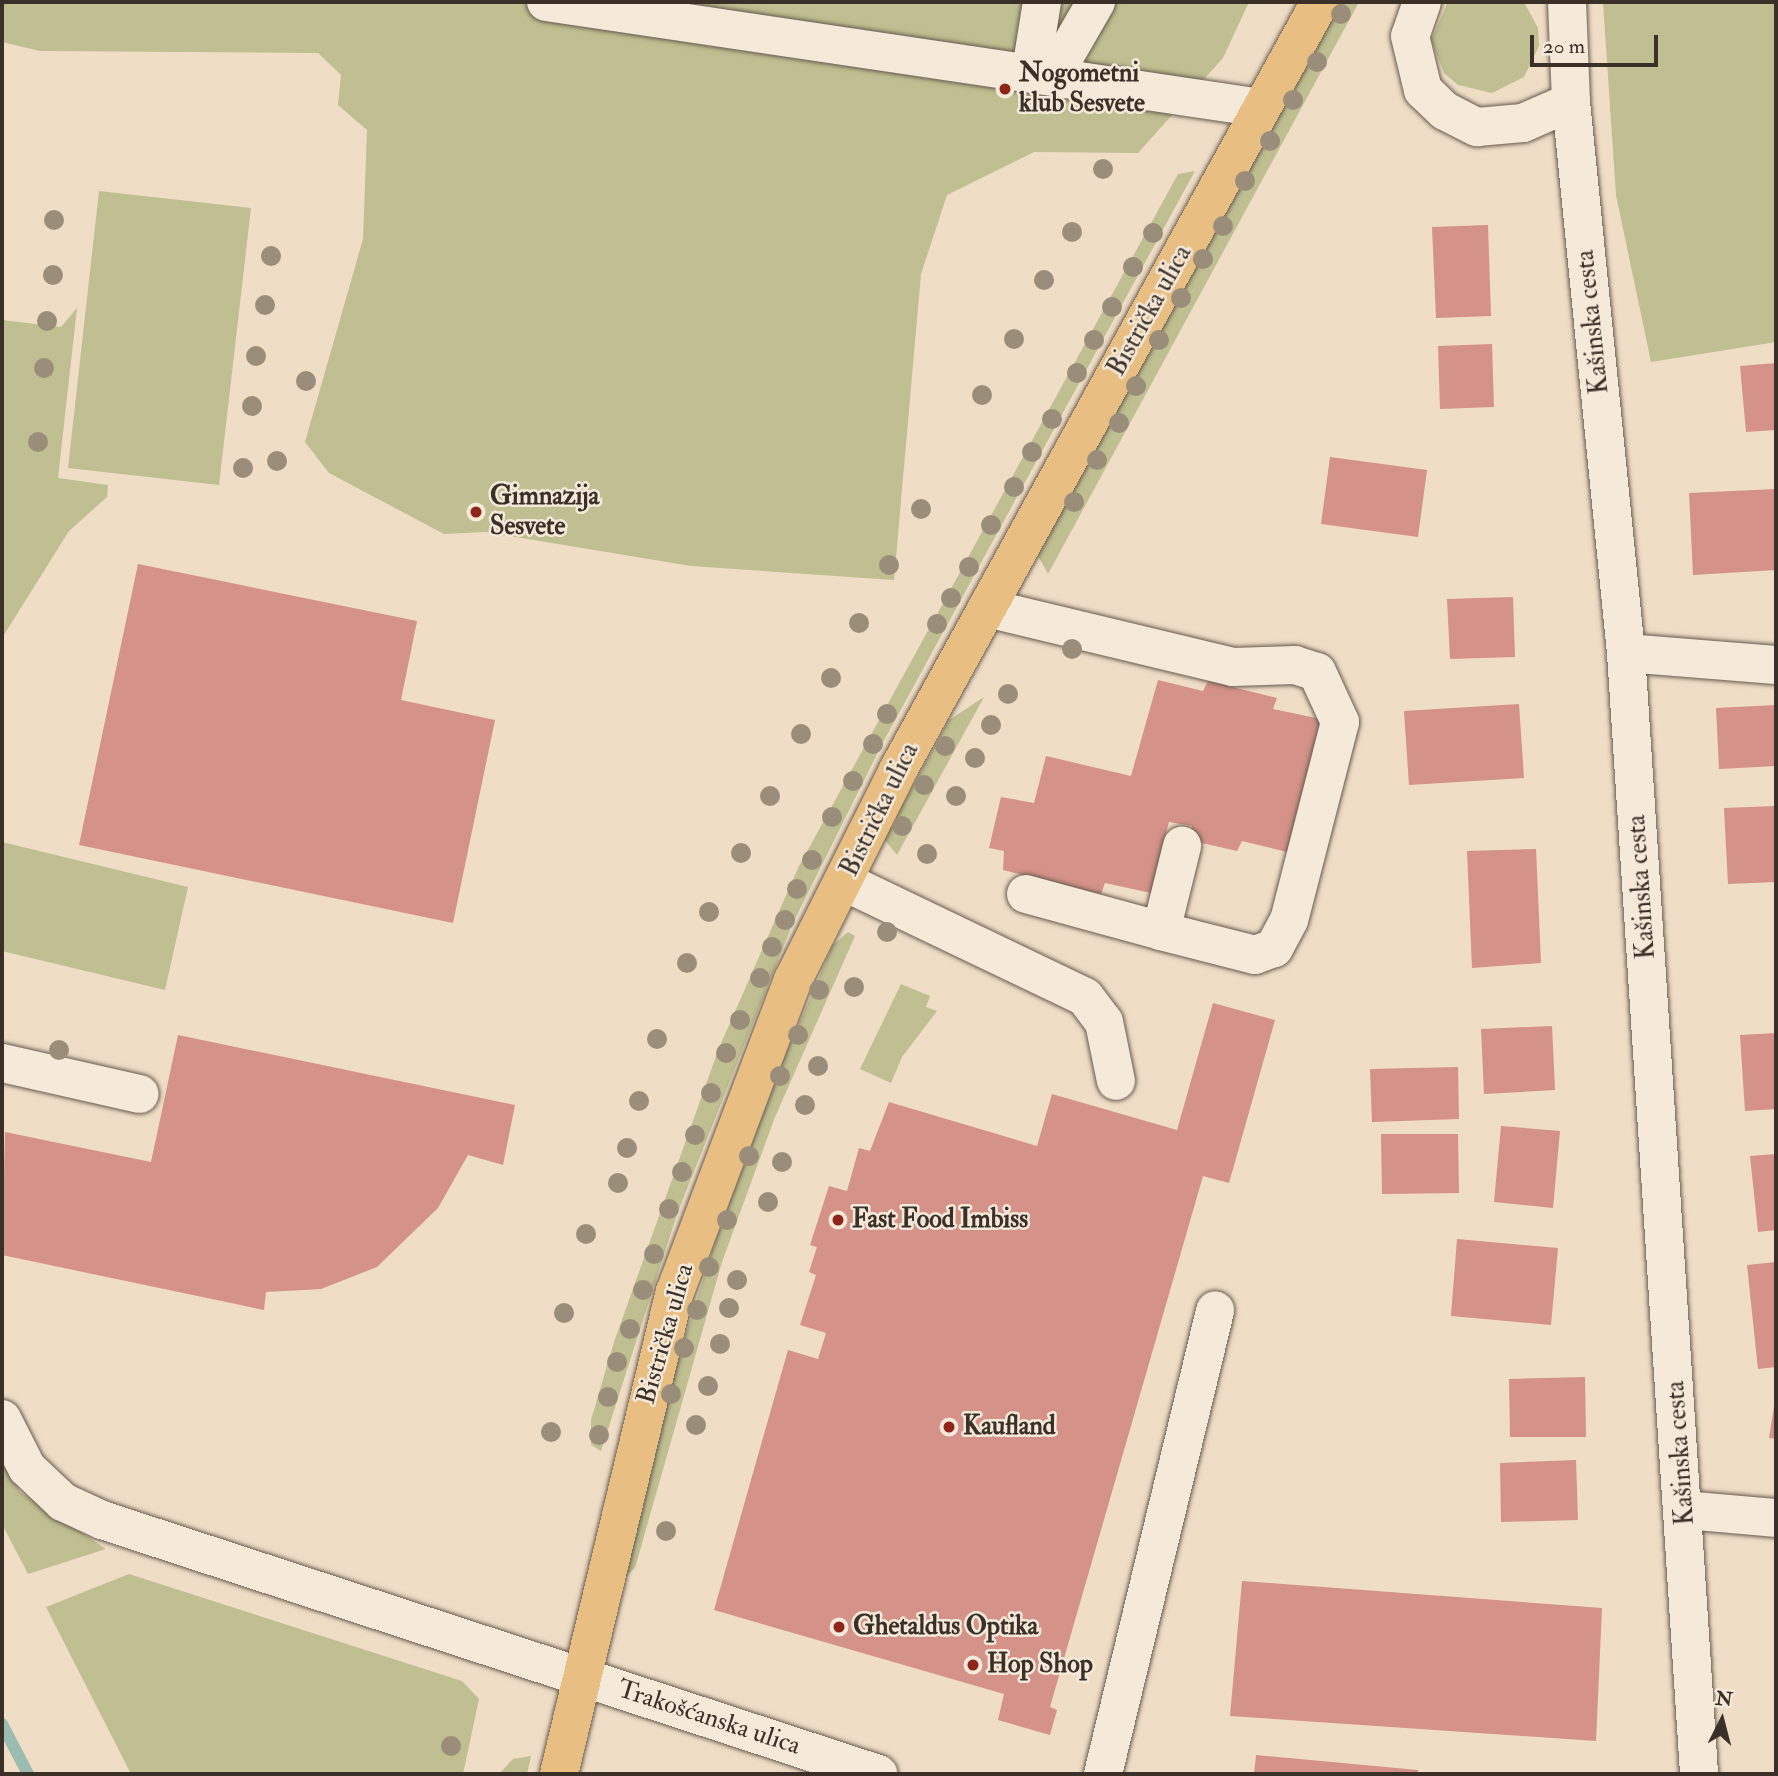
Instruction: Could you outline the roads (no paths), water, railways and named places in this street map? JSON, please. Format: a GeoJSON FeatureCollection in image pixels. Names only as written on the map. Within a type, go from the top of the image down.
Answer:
{"type":"FeatureCollection","features":[{"type":"Feature","properties":{"kind":"main road","name":"Bistrička ulica"},"geometry":{"type":"LineString","coordinates":[[559,1774],[579,1676],[675,1292],[793,980],[987,608],[1320,2]]}},
{"type":"Feature","properties":{"kind":"street"},"geometry":{"type":"LineString","coordinates":[[546,2],[605,6],[1043,71],[1261,108]]}},
{"type":"Feature","properties":{"kind":"street"},"geometry":{"type":"LineString","coordinates":[[1042,2],[1043,71]]}},
{"type":"Feature","properties":{"kind":"street"},"geometry":{"type":"LineString","coordinates":[[1043,71],[1096,2]]}},
{"type":"Feature","properties":{"kind":"street"},"geometry":{"type":"LineString","coordinates":[[1422,2],[1410,36],[1423,90],[1445,111],[1477,127],[1523,123],[1570,102]]}},
{"type":"Feature","properties":{"kind":"street","name":"Kašinska cesta"},"geometry":{"type":"LineString","coordinates":[[1567,2],[1570,102],[1626,653],[1685,1510],[1699,1774]]}},
{"type":"Feature","properties":{"kind":"street"},"geometry":{"type":"LineString","coordinates":[[987,608],[1233,667],[1295,665],[1317,673],[1329,690],[1340,722],[1289,920],[1274,948],[1255,955],[1026,894]]}},
{"type":"Feature","properties":{"kind":"street"},"geometry":{"type":"LineString","coordinates":[[1626,653],[1776,664]]}},
{"type":"Feature","properties":{"kind":"street"},"geometry":{"type":"LineString","coordinates":[[1161,930],[1182,846]]}},
{"type":"Feature","properties":{"kind":"street"},"geometry":{"type":"LineString","coordinates":[[845,882],[1085,997],[1104,1022],[1116,1081]]}},
{"type":"Feature","properties":{"kind":"street"},"geometry":{"type":"LineString","coordinates":[[2,1063],[141,1094]]}},
{"type":"Feature","properties":{"kind":"street"},"geometry":{"type":"LineString","coordinates":[[1103,1774],[1215,1310]]}},
{"type":"Feature","properties":{"kind":"street"},"geometry":{"type":"LineString","coordinates":[[2,1419],[27,1468],[63,1502],[102,1520],[579,1676]]}},
{"type":"Feature","properties":{"kind":"street"},"geometry":{"type":"LineString","coordinates":[[1685,1510],[1776,1518]]}},
{"type":"Feature","properties":{"kind":"street","name":"Trakošćanska ulica"},"geometry":{"type":"LineString","coordinates":[[579,1676],[878,1774]]}},
{"type":"Feature","properties":{"kind":"waterway"},"geometry":{"type":"LineString","coordinates":[[2,1724],[28,1774]]}},
{"type":"Feature","properties":{"kind":"place","name":"Nogometni klub Sesvete"},"geometry":{"type":"Point","coordinates":[1005,89]}},
{"type":"Feature","properties":{"kind":"place","name":"Gimnazija Sesvete"},"geometry":{"type":"Point","coordinates":[476,512]}},
{"type":"Feature","properties":{"kind":"place","name":"Fast Food Imbiss"},"geometry":{"type":"Point","coordinates":[838,1220]}},
{"type":"Feature","properties":{"kind":"place","name":"Kaufland"},"geometry":{"type":"Point","coordinates":[949,1427]}},
{"type":"Feature","properties":{"kind":"place","name":"Ghetaldus Optika"},"geometry":{"type":"Point","coordinates":[839,1627]}},
{"type":"Feature","properties":{"kind":"place","name":"Hop Shop"},"geometry":{"type":"Point","coordinates":[973,1665]}}]}
